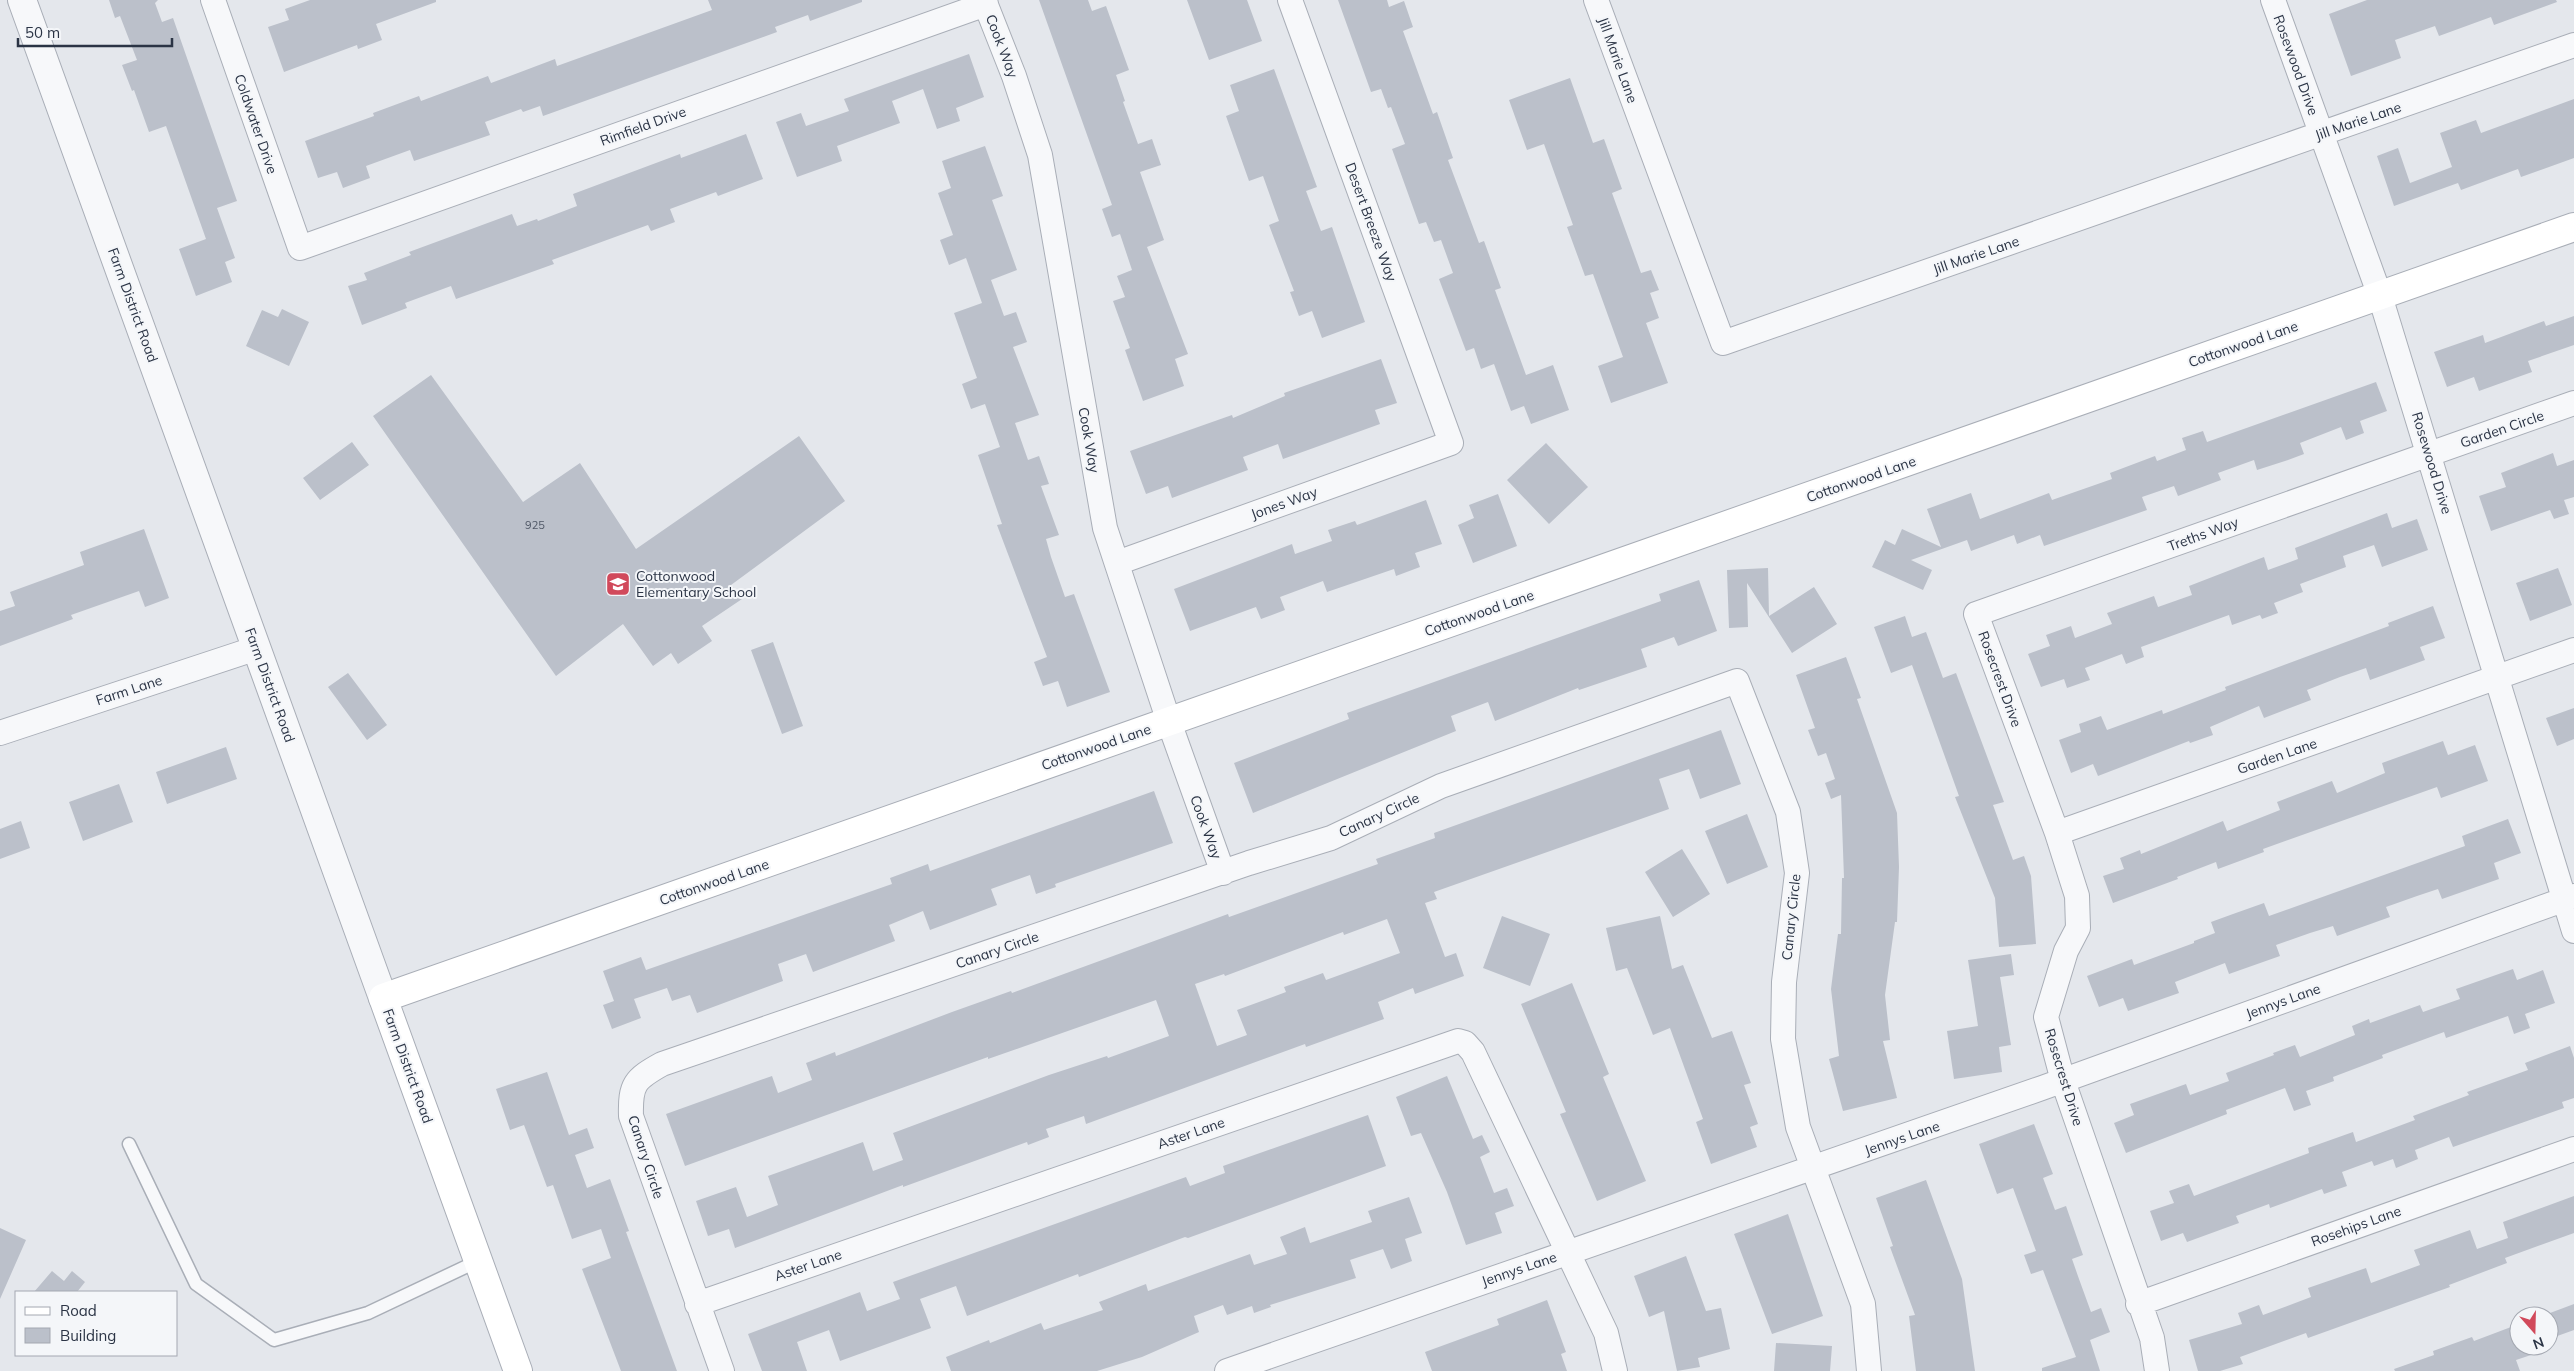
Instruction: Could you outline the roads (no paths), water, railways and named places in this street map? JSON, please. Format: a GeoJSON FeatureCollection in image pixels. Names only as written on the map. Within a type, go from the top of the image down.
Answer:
{"type":"FeatureCollection","features":[{"type":"Feature","properties":{"kind":"main road","name":"Cottonwood Lane"},"geometry":{"type":"LineString","coordinates":[[383,998],[2574,227]]}},
{"type":"Feature","properties":{"kind":"main road","name":"Farm District Road"},"geometry":{"type":"LineString","coordinates":[[383,998],[518,1371]]}},
{"type":"Feature","properties":{"kind":"street","name":"Farm District Road"},"geometry":{"type":"LineString","coordinates":[[22,0],[383,998]]}},
{"type":"Feature","properties":{"kind":"street","name":"Coldwater Drive"},"geometry":{"type":"LineString","coordinates":[[213,0],[300,248]]}},
{"type":"Feature","properties":{"kind":"street","name":"Desert Breeze Way"},"geometry":{"type":"LineString","coordinates":[[1290,0],[1452,443]]}},
{"type":"Feature","properties":{"kind":"street","name":"Jill Marie Lane"},"geometry":{"type":"LineString","coordinates":[[1596,0],[1723,343],[2574,45]]}},
{"type":"Feature","properties":{"kind":"street","name":"Rosewood Drive"},"geometry":{"type":"LineString","coordinates":[[2272,0],[2380,296],[2430,454],[2497,679],[2569,898],[2574,931]]}},
{"type":"Feature","properties":{"kind":"street","name":"Rimfield Drive"},"geometry":{"type":"LineString","coordinates":[[300,248],[985,2]]}},
{"type":"Feature","properties":{"kind":"street","name":"Cook Way"},"geometry":{"type":"LineString","coordinates":[[985,2],[1014,76],[1040,155],[1105,528],[1169,722],[1222,873]]}},
{"type":"Feature","properties":{"kind":"street","name":"Garden Circle"},"geometry":{"type":"LineString","coordinates":[[2430,454],[2574,403]]}},
{"type":"Feature","properties":{"kind":"street","name":"Jones Way"},"geometry":{"type":"LineString","coordinates":[[1117,563],[1452,443]]}},
{"type":"Feature","properties":{"kind":"street","name":"Treths Way"},"geometry":{"type":"LineString","coordinates":[[1976,614],[2430,454]]}},
{"type":"Feature","properties":{"kind":"street","name":"Rosecrest Drive"},"geometry":{"type":"LineString","coordinates":[[1976,614],[2057,833],[2077,896],[2078,928],[2066,951],[2046,1017],[2063,1081],[2138,1304],[2152,1338],[2157,1371]]}},
{"type":"Feature","properties":{"kind":"street","name":"Farm Lane"},"geometry":{"type":"LineString","coordinates":[[0,733],[257,648]]}},
{"type":"Feature","properties":{"kind":"street"},"geometry":{"type":"LineString","coordinates":[[2497,679],[2574,650]]}},
{"type":"Feature","properties":{"kind":"street","name":"Garden Lane"},"geometry":{"type":"LineString","coordinates":[[2057,833],[2497,679]]}},
{"type":"Feature","properties":{"kind":"street","name":"Canary Circle"},"geometry":{"type":"LineString","coordinates":[[722,1371],[630,1116],[630,1097],[634,1084],[647,1072],[671,1061],[1330,838],[1441,786],[1737,681],[1788,812],[1797,873],[1784,982],[1783,1039],[1798,1127],[1863,1304],[1869,1371]]}},
{"type":"Feature","properties":{"kind":"street","name":"Jennys Lane"},"geometry":{"type":"LineString","coordinates":[[1227,1371],[2063,1081],[2569,898]]}},
{"type":"Feature","properties":{"kind":"street","name":"Aster Lane"},"geometry":{"type":"LineString","coordinates":[[697,1304],[1458,1042],[1464,1043],[1473,1052],[1567,1252]]}},
{"type":"Feature","properties":{"kind":"street","name":"Rosehips Lane"},"geometry":{"type":"LineString","coordinates":[[2138,1304],[2574,1149]]}},
{"type":"Feature","properties":{"kind":"street"},"geometry":{"type":"LineString","coordinates":[[1567,1252],[1606,1333],[1616,1371]]}},
{"type":"Feature","properties":{"kind":"lane"},"geometry":{"type":"LineString","coordinates":[[129,1144],[196,1284],[274,1340],[368,1313],[478,1260]]}},
{"type":"Feature","properties":{"kind":"place","name":"Cottonwood Elementary School"},"geometry":{"type":"Point","coordinates":[618,584]}}]}
